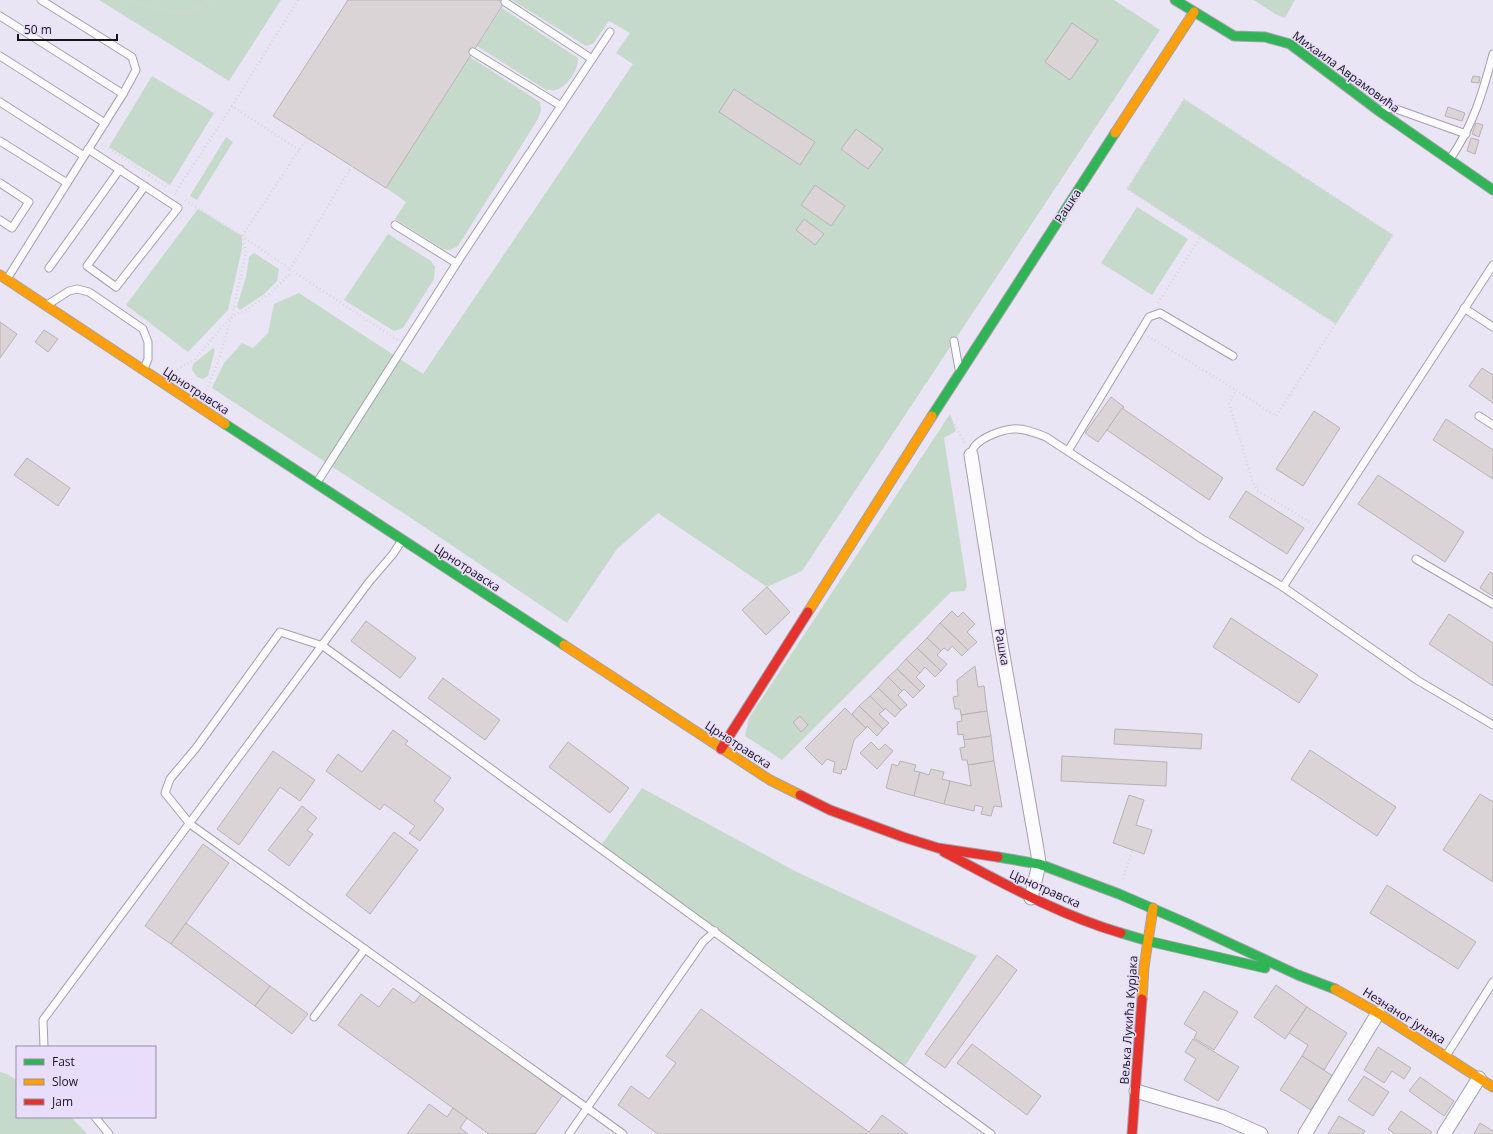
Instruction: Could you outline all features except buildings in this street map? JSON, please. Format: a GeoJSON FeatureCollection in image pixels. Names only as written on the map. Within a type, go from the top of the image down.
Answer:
{"type":"FeatureCollection","features":[{"type":"Feature","properties":{"kind":"main road","name":"Михаила Аврамовића"},"geometry":{"type":"LineString","coordinates":[[1175,0],[1234,36],[1273,38],[1290,44],[1379,111],[1493,190]]}},
{"type":"Feature","properties":{"kind":"main road","name":"Рашка"},"geometry":{"type":"LineString","coordinates":[[721,749],[960,374],[1194,12]]}},
{"type":"Feature","properties":{"kind":"main road","name":"Црнотравска"},"geometry":{"type":"LineString","coordinates":[[3,277],[47,305],[143,371],[770,780],[830,810],[903,837],[938,848],[1039,864],[1097,885],[1153,908]]}},
{"type":"Feature","properties":{"kind":"main road","name":"Црнотравска"},"geometry":{"type":"LineString","coordinates":[[938,848],[953,858],[1031,898],[1106,929],[1148,941]]}},
{"type":"Feature","properties":{"kind":"main road","name":"Вељка Лукића Курјака"},"geometry":{"type":"LineString","coordinates":[[1132,1134],[1140,1017],[1153,908]]}},
{"type":"Feature","properties":{"kind":"main road","name":"Незнаног јунака"},"geometry":{"type":"LineString","coordinates":[[1153,908],[1298,975],[1334,989],[1378,1013],[1493,1087]]}},
{"type":"Feature","properties":{"kind":"main road","name":"Незнаног јунака"},"geometry":{"type":"LineString","coordinates":[[1148,941],[1298,975]]}},
{"type":"Feature","properties":{"kind":"street","name":"Рашка"},"geometry":{"type":"LineString","coordinates":[[970,455],[1039,864],[1031,898]]}},
{"type":"Feature","properties":{"kind":"street"},"geometry":{"type":"LineString","coordinates":[[1305,1134],[1378,1013]]}},
{"type":"Feature","properties":{"kind":"street"},"geometry":{"type":"LineString","coordinates":[[1444,1134],[1479,1078]]}},
{"type":"Feature","properties":{"kind":"street"},"geometry":{"type":"LineString","coordinates":[[1136,1091],[1223,1116],[1261,1134]]}},
{"type":"Feature","properties":{"kind":"lane"},"geometry":{"type":"LineString","coordinates":[[3,277],[67,183],[123,94],[136,70],[132,58],[41,0]]}},
{"type":"Feature","properties":{"kind":"lane"},"geometry":{"type":"LineString","coordinates":[[505,2],[592,59]]}},
{"type":"Feature","properties":{"kind":"lane"},"geometry":{"type":"LineString","coordinates":[[0,16],[123,94]]}},
{"type":"Feature","properties":{"kind":"lane"},"geometry":{"type":"LineString","coordinates":[[316,484],[456,263],[610,32]]}},
{"type":"Feature","properties":{"kind":"lane"},"geometry":{"type":"LineString","coordinates":[[473,52],[561,106]]}},
{"type":"Feature","properties":{"kind":"lane"},"geometry":{"type":"LineString","coordinates":[[1450,159],[1466,134],[1472,121],[1493,54]]}},
{"type":"Feature","properties":{"kind":"lane"},"geometry":{"type":"LineString","coordinates":[[0,56],[105,123]]}},
{"type":"Feature","properties":{"kind":"lane"},"geometry":{"type":"LineString","coordinates":[[0,102],[84,156]]}},
{"type":"Feature","properties":{"kind":"lane"},"geometry":{"type":"LineString","coordinates":[[1379,111],[1388,108],[1396,109],[1466,134]]}},
{"type":"Feature","properties":{"kind":"lane"},"geometry":{"type":"LineString","coordinates":[[0,141],[67,183]]}},
{"type":"Feature","properties":{"kind":"lane"},"geometry":{"type":"LineString","coordinates":[[88,149],[120,169],[178,208],[116,287],[87,266],[145,186]]}},
{"type":"Feature","properties":{"kind":"lane"},"geometry":{"type":"LineString","coordinates":[[49,268],[120,169]]}},
{"type":"Feature","properties":{"kind":"lane"},"geometry":{"type":"LineString","coordinates":[[0,183],[29,202],[12,228],[0,220]]}},
{"type":"Feature","properties":{"kind":"lane"},"geometry":{"type":"LineString","coordinates":[[395,225],[456,263]]}},
{"type":"Feature","properties":{"kind":"lane"},"geometry":{"type":"LineString","coordinates":[[1283,587],[1493,265]]}},
{"type":"Feature","properties":{"kind":"lane"},"geometry":{"type":"LineString","coordinates":[[47,305],[69,291],[76,289],[89,292],[143,329],[148,342],[148,359],[143,371]]}},
{"type":"Feature","properties":{"kind":"lane"},"geometry":{"type":"LineString","coordinates":[[1464,308],[1493,327]]}},
{"type":"Feature","properties":{"kind":"lane"},"geometry":{"type":"LineString","coordinates":[[1068,451],[1149,317],[1160,313],[1233,356]]}},
{"type":"Feature","properties":{"kind":"lane"},"geometry":{"type":"LineString","coordinates":[[954,341],[960,374]]}},
{"type":"Feature","properties":{"kind":"lane"},"geometry":{"type":"LineString","coordinates":[[1479,416],[1493,425]]}},
{"type":"Feature","properties":{"kind":"lane"},"geometry":{"type":"LineString","coordinates":[[970,455],[974,447],[981,441],[996,433],[1014,428],[1046,437],[1202,539],[1283,587],[1417,680],[1493,725]]}},
{"type":"Feature","properties":{"kind":"lane"},"geometry":{"type":"LineString","coordinates":[[44,1046],[43,1020],[402,540]]}},
{"type":"Feature","properties":{"kind":"lane"},"geometry":{"type":"LineString","coordinates":[[1416,559],[1493,604]]}},
{"type":"Feature","properties":{"kind":"lane"},"geometry":{"type":"LineString","coordinates":[[624,1134],[190,824],[165,793],[170,779],[196,748],[280,632],[323,646],[991,1134]]}},
{"type":"Feature","properties":{"kind":"lane"},"geometry":{"type":"LineString","coordinates":[[568,1134],[703,942],[715,931]]}},
{"type":"Feature","properties":{"kind":"lane"},"geometry":{"type":"LineString","coordinates":[[314,1017],[365,949]]}},
{"type":"Feature","properties":{"kind":"lane"},"geometry":{"type":"LineString","coordinates":[[1446,1057],[1493,982]]}},
{"type":"Feature","properties":{"kind":"lane"},"geometry":{"type":"LineString","coordinates":[[96,1118],[110,1134]]}},
{"type":"Feature","properties":{"kind":"path"},"geometry":{"type":"LineString","coordinates":[[126,0],[179,13],[198,8],[212,0]]}},
{"type":"Feature","properties":{"kind":"path"},"geometry":{"type":"LineString","coordinates":[[175,193],[232,106],[298,0]]}},
{"type":"Feature","properties":{"kind":"path"},"geometry":{"type":"LineString","coordinates":[[1141,331],[1276,416],[1336,324],[1393,234],[1184,99],[1127,189],[1336,324]]}},
{"type":"Feature","properties":{"kind":"path"},"geometry":{"type":"LineString","coordinates":[[232,106],[299,150]]}},
{"type":"Feature","properties":{"kind":"path"},"geometry":{"type":"LineString","coordinates":[[204,396],[219,359],[232,316],[246,252],[242,236],[307,138]]}},
{"type":"Feature","properties":{"kind":"path"},"geometry":{"type":"LineString","coordinates":[[94,140],[109,147],[198,209],[242,236],[404,345]]}},
{"type":"Feature","properties":{"kind":"path"},"geometry":{"type":"LineString","coordinates":[[170,374],[196,359],[232,316],[246,310],[269,294],[289,275],[290,269],[352,166]]}},
{"type":"Feature","properties":{"kind":"path"},"geometry":{"type":"LineString","coordinates":[[1149,317],[1201,236]]}},
{"type":"Feature","properties":{"kind":"path"},"geometry":{"type":"LineString","coordinates":[[1236,390],[1229,403],[1253,483],[1258,491],[1321,528]]}},
{"type":"Feature","properties":{"kind":"path"},"geometry":{"type":"LineString","coordinates":[[943,401],[970,455]]}},
{"type":"Feature","properties":{"kind":"path"},"geometry":{"type":"LineString","coordinates":[[1121,885],[1132,850]]}},
{"type":"Feature","properties":{"kind":"green space"},"geometry":{"type":"Polygon","coordinates":[[[99,0],[281,0],[229,81],[99,0]]]}},
{"type":"Feature","properties":{"kind":"green space"},"geometry":{"type":"Polygon","coordinates":[[[512,0],[1114,0],[1160,30],[802,571],[767,587],[658,513],[617,549],[567,623],[420,524],[212,388],[224,363],[242,343],[253,348],[268,333],[274,304],[299,293],[423,374],[633,64],[616,53],[630,33],[609,21],[593,44],[586,46],[512,0]]]}},
{"type":"Feature","properties":{"kind":"green space"},"geometry":{"type":"Polygon","coordinates":[[[1254,0],[1295,0],[1285,18],[1275,14],[1254,0]]]}},
{"type":"Feature","properties":{"kind":"green space"},"geometry":{"type":"Polygon","coordinates":[[[502,8],[578,58],[577,67],[572,77],[564,85],[556,90],[546,90],[477,46],[502,8]]]}},
{"type":"Feature","properties":{"kind":"green space"},"geometry":{"type":"Polygon","coordinates":[[[470,57],[540,102],[541,110],[538,119],[458,246],[450,250],[443,249],[395,219],[406,202],[386,188],[470,57]]]}},
{"type":"Feature","properties":{"kind":"green space"},"geometry":{"type":"Polygon","coordinates":[[[152,76],[214,113],[170,185],[109,147],[152,76]]]}},
{"type":"Feature","properties":{"kind":"green space"},"geometry":{"type":"Polygon","coordinates":[[[1184,99],[1393,235],[1336,324],[1127,189],[1184,99]]]}},
{"type":"Feature","properties":{"kind":"green space"},"geometry":{"type":"Polygon","coordinates":[[[226,137],[233,142],[197,200],[190,196],[226,137]]]}},
{"type":"Feature","properties":{"kind":"green space"},"geometry":{"type":"Polygon","coordinates":[[[1137,207],[1188,239],[1152,295],[1101,263],[1137,207]]]}},
{"type":"Feature","properties":{"kind":"green space"},"geometry":{"type":"Polygon","coordinates":[[[198,209],[242,236],[242,249],[228,310],[188,352],[126,305],[198,209]]]}},
{"type":"Feature","properties":{"kind":"green space"},"geometry":{"type":"Polygon","coordinates":[[[388,234],[431,261],[435,267],[434,279],[403,328],[394,331],[344,300],[388,234]]]}},
{"type":"Feature","properties":{"kind":"green space"},"geometry":{"type":"Polygon","coordinates":[[[254,253],[279,269],[277,281],[263,295],[240,310],[237,306],[246,277],[249,257],[254,253]]]}},
{"type":"Feature","properties":{"kind":"green space"},"geometry":{"type":"Polygon","coordinates":[[[213,348],[215,350],[208,376],[203,379],[197,377],[192,370],[193,364],[213,348]]]}},
{"type":"Feature","properties":{"kind":"green space"},"geometry":{"type":"Polygon","coordinates":[[[950,414],[956,431],[944,438],[967,586],[965,591],[951,592],[782,760],[745,736],[749,718],[950,414]]]}},
{"type":"Feature","properties":{"kind":"green space"},"geometry":{"type":"Polygon","coordinates":[[[642,788],[795,871],[977,956],[903,1069],[600,847],[642,788]]]}},
{"type":"Feature","properties":{"kind":"green space"},"geometry":{"type":"Polygon","coordinates":[[[0,1072],[16,1079],[16,1118],[72,1118],[87,1134],[0,1134],[0,1072]]]}},
{"type":"Feature","properties":{"kind":"traffic: fast"},"geometry":{"type":"LineString","coordinates":[[1175,0],[1234,36],[1265,37],[1290,44],[1379,111],[1493,190]]}},
{"type":"Feature","properties":{"kind":"traffic: fast"},"geometry":{"type":"LineString","coordinates":[[932,416],[1115,133]]}},
{"type":"Feature","properties":{"kind":"traffic: fast"},"geometry":{"type":"LineString","coordinates":[[225,424],[564,645]]}},
{"type":"Feature","properties":{"kind":"traffic: fast"},"geometry":{"type":"LineString","coordinates":[[998,857],[1039,864],[1119,894],[1186,923],[1298,975],[1335,989]]}},
{"type":"Feature","properties":{"kind":"traffic: fast"},"geometry":{"type":"LineString","coordinates":[[1121,933],[1148,941],[1265,968]]}},
{"type":"Feature","properties":{"kind":"traffic: slow"},"geometry":{"type":"LineString","coordinates":[[1115,133],[1194,12]]}},
{"type":"Feature","properties":{"kind":"traffic: slow"},"geometry":{"type":"LineString","coordinates":[[0,275],[225,424]]}},
{"type":"Feature","properties":{"kind":"traffic: slow"},"geometry":{"type":"LineString","coordinates":[[808,612],[932,416]]}},
{"type":"Feature","properties":{"kind":"traffic: slow"},"geometry":{"type":"LineString","coordinates":[[564,645],[770,780],[800,795]]}},
{"type":"Feature","properties":{"kind":"traffic: slow"},"geometry":{"type":"LineString","coordinates":[[1142,999],[1144,967],[1153,908]]}},
{"type":"Feature","properties":{"kind":"traffic: slow"},"geometry":{"type":"LineString","coordinates":[[1335,989],[1378,1013],[1493,1087]]}},
{"type":"Feature","properties":{"kind":"traffic: jam"},"geometry":{"type":"LineString","coordinates":[[721,749],[808,612]]}},
{"type":"Feature","properties":{"kind":"traffic: jam"},"geometry":{"type":"LineString","coordinates":[[800,795],[830,810],[903,837],[938,848],[998,857]]}},
{"type":"Feature","properties":{"kind":"traffic: jam"},"geometry":{"type":"LineString","coordinates":[[944,852],[1031,897],[1075,917],[1121,933]]}},
{"type":"Feature","properties":{"kind":"traffic: jam"},"geometry":{"type":"LineString","coordinates":[[1132,1134],[1142,999]]}}]}
